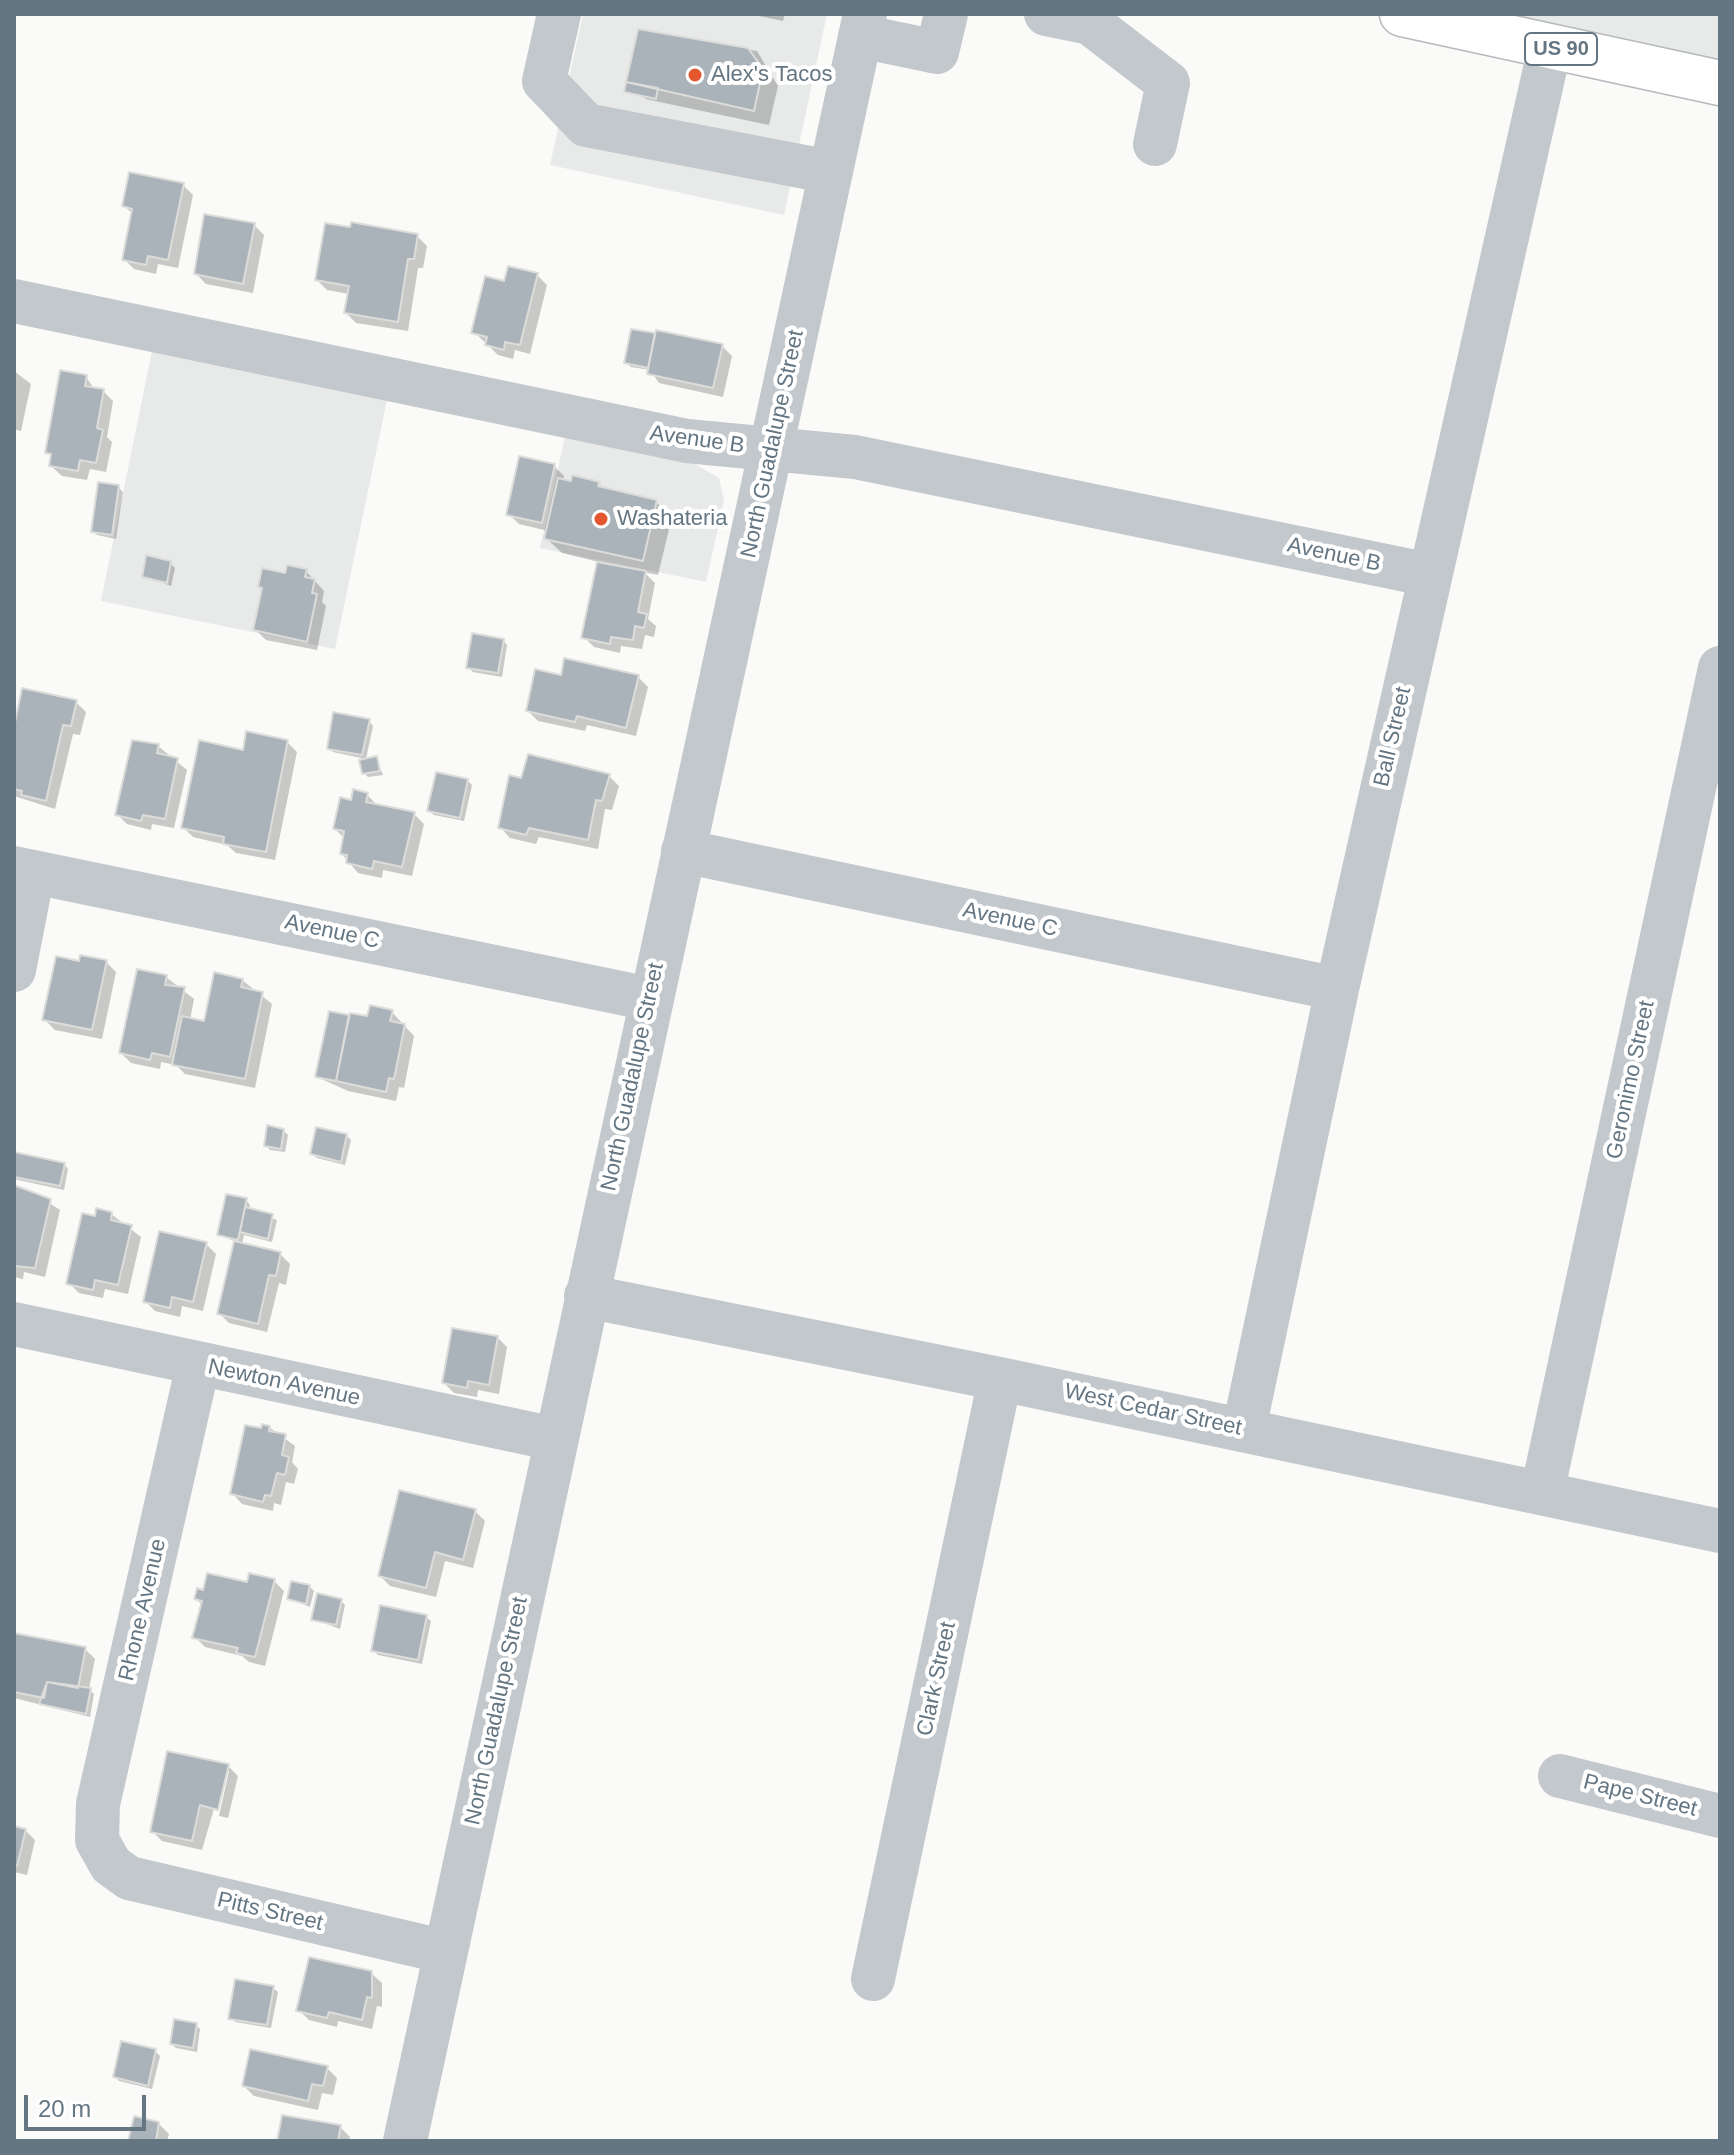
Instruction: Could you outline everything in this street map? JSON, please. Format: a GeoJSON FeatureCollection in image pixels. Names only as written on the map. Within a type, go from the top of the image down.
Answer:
{"type":"FeatureCollection","features":[{"type":"Feature","properties":{"kind":"main road","name":"US 90"},"geometry":{"type":"LineString","coordinates":[[1402,14],[1720,83]]}},
{"type":"Feature","properties":{"kind":"street"},"geometry":{"type":"LineString","coordinates":[[559,14],[544,81],[586,125],[831,172]]}},
{"type":"Feature","properties":{"kind":"street"},"geometry":{"type":"LineString","coordinates":[[862,25],[937,52],[946,14]]}},
{"type":"Feature","properties":{"kind":"street"},"geometry":{"type":"LineString","coordinates":[[1046,14],[1091,19],[1168,83],[1155,144]]}},
{"type":"Feature","properties":{"kind":"street","name":"North Guadalupe Street"},"geometry":{"type":"LineString","coordinates":[[405,2141],[650,999],[773,449],[862,25]]}},
{"type":"Feature","properties":{"kind":"street","name":"Ball Street"},"geometry":{"type":"LineString","coordinates":[[1244,1429],[1337,989],[1550,47]]}},
{"type":"Feature","properties":{"kind":"street","name":"Avenue B"},"geometry":{"type":"LineString","coordinates":[[14,301],[687,441],[855,457],[1430,575]]}},
{"type":"Feature","properties":{"kind":"street","name":"Geronimo Street"},"geometry":{"type":"LineString","coordinates":[[1542,1493],[1720,668]]}},
{"type":"Feature","properties":{"kind":"street","name":"Avenue C"},"geometry":{"type":"LineString","coordinates":[[683,851],[1337,989]]}},
{"type":"Feature","properties":{"kind":"street"},"geometry":{"type":"LineString","coordinates":[[14,970],[23,870]]}},
{"type":"Feature","properties":{"kind":"street","name":"Avenue C"},"geometry":{"type":"LineString","coordinates":[[23,870],[650,999]]}},
{"type":"Feature","properties":{"kind":"street","name":"West Cedar Street"},"geometry":{"type":"LineString","coordinates":[[586,1296],[1244,1429],[1720,1531]]}},
{"type":"Feature","properties":{"kind":"street","name":"Newton Avenue"},"geometry":{"type":"LineString","coordinates":[[14,1324],[555,1439]]}},
{"type":"Feature","properties":{"kind":"street","name":"Rhone Avenue"},"geometry":{"type":"LineString","coordinates":[[103,1854],[97,1840],[98,1804],[198,1365]]}},
{"type":"Feature","properties":{"kind":"street","name":"Clark Street"},"geometry":{"type":"LineString","coordinates":[[873,1979],[1000,1379]]}},
{"type":"Feature","properties":{"kind":"street","name":"Pape Street"},"geometry":{"type":"LineString","coordinates":[[1560,1776],[1720,1816]]}},
{"type":"Feature","properties":{"kind":"street","name":"Pitts Street"},"geometry":{"type":"LineString","coordinates":[[103,1854],[129,1878],[153,1886],[446,1952]]}},
{"type":"Feature","properties":{"kind":"shaded area"},"geometry":{"type":"Polygon","coordinates":[[[583,14],[827,14],[784,215],[550,165],[583,14]]]}},
{"type":"Feature","properties":{"kind":"shaded area"},"geometry":{"type":"Polygon","coordinates":[[[1402,14],[1720,14],[1720,83],[1402,14]]]}},
{"type":"Feature","properties":{"kind":"shaded area"},"geometry":{"type":"Polygon","coordinates":[[[152,351],[387,400],[335,649],[101,601],[152,351]]]}},
{"type":"Feature","properties":{"kind":"shaded area"},"geometry":{"type":"Polygon","coordinates":[[[565,437],[693,463],[719,478],[724,501],[706,582],[540,548],[565,437]]]}},
{"type":"Feature","properties":{"kind":"building","name":"Alex's Tacos"},"geometry":{"type":"Polygon","coordinates":[[[638,29],[748,48],[763,69],[754,111],[626,82],[638,29]]]}},
{"type":"Feature","properties":{"kind":"building"},"geometry":{"type":"Polygon","coordinates":[[[626,82],[658,88],[656,99],[624,92],[626,82]]]}},
{"type":"Feature","properties":{"kind":"building"},"geometry":{"type":"Polygon","coordinates":[[[129,172],[184,183],[168,260],[148,256],[146,265],[122,260],[132,209],[122,206],[129,172]]]}},
{"type":"Feature","properties":{"kind":"building"},"geometry":{"type":"Polygon","coordinates":[[[204,214],[255,223],[243,284],[194,274],[204,214]]]}},
{"type":"Feature","properties":{"kind":"building"},"geometry":{"type":"Polygon","coordinates":[[[351,222],[418,234],[414,259],[408,259],[398,322],[344,313],[349,286],[315,280],[325,223],[350,227],[351,222]]]}},
{"type":"Feature","properties":{"kind":"building"},"geometry":{"type":"Polygon","coordinates":[[[508,266],[538,273],[520,345],[505,342],[504,350],[485,345],[487,337],[471,333],[485,276],[504,281],[508,266]]]}},
{"type":"Feature","properties":{"kind":"building"},"geometry":{"type":"Polygon","coordinates":[[[631,329],[655,333],[648,368],[624,363],[631,329]]]}},
{"type":"Feature","properties":{"kind":"building"},"geometry":{"type":"Polygon","coordinates":[[[656,330],[723,344],[713,388],[647,374],[656,330]]]}},
{"type":"Feature","properties":{"kind":"building"},"geometry":{"type":"Polygon","coordinates":[[[60,370],[87,375],[85,386],[104,389],[97,428],[103,430],[96,463],[80,460],[78,471],[49,466],[51,454],[45,453],[60,370]]]}},
{"type":"Feature","properties":{"kind":"building"},"geometry":{"type":"Polygon","coordinates":[[[519,456],[555,464],[542,523],[506,515],[519,456]]]}},
{"type":"Feature","properties":{"kind":"building","name":"Washateria"},"geometry":{"type":"Polygon","coordinates":[[[572,475],[600,482],[598,486],[657,500],[643,561],[544,539],[558,478],[571,481],[572,475]]]}},
{"type":"Feature","properties":{"kind":"building"},"geometry":{"type":"Polygon","coordinates":[[[98,482],[119,485],[112,535],[91,532],[98,482]]]}},
{"type":"Feature","properties":{"kind":"building"},"geometry":{"type":"Polygon","coordinates":[[[146,555],[171,561],[167,583],[142,577],[146,555]]]}},
{"type":"Feature","properties":{"kind":"building"},"geometry":{"type":"Polygon","coordinates":[[[597,562],[646,571],[638,612],[647,614],[644,628],[635,626],[633,640],[611,637],[610,644],[581,638],[597,562]]]}},
{"type":"Feature","properties":{"kind":"building"},"geometry":{"type":"Polygon","coordinates":[[[287,565],[307,569],[305,577],[315,579],[312,593],[317,594],[307,642],[253,630],[262,588],[258,587],[262,568],[285,573],[287,565]]]}},
{"type":"Feature","properties":{"kind":"building"},"geometry":{"type":"Polygon","coordinates":[[[472,633],[504,639],[498,673],[466,668],[472,633]]]}},
{"type":"Feature","properties":{"kind":"building"},"geometry":{"type":"Polygon","coordinates":[[[564,658],[639,675],[626,728],[577,716],[575,722],[526,711],[535,669],[561,675],[564,658]]]}},
{"type":"Feature","properties":{"kind":"building"},"geometry":{"type":"Polygon","coordinates":[[[22,688],[77,700],[71,726],[63,725],[46,801],[21,795],[22,791],[14,789],[14,727],[22,688]]]}},
{"type":"Feature","properties":{"kind":"building"},"geometry":{"type":"Polygon","coordinates":[[[333,712],[370,719],[362,755],[327,749],[333,712]]]}},
{"type":"Feature","properties":{"kind":"building"},"geometry":{"type":"Polygon","coordinates":[[[246,731],[288,740],[266,852],[223,844],[224,837],[181,828],[199,740],[243,750],[246,731]]]}},
{"type":"Feature","properties":{"kind":"building"},"geometry":{"type":"Polygon","coordinates":[[[132,740],[159,744],[157,753],[178,758],[165,819],[143,815],[141,821],[115,815],[132,740]]]}},
{"type":"Feature","properties":{"kind":"building"},"geometry":{"type":"Polygon","coordinates":[[[528,754],[610,774],[602,801],[596,800],[588,840],[529,828],[526,835],[498,828],[509,775],[521,778],[528,754]]]}},
{"type":"Feature","properties":{"kind":"building"},"geometry":{"type":"Polygon","coordinates":[[[377,756],[380,771],[362,774],[359,760],[377,756]]]}},
{"type":"Feature","properties":{"kind":"building"},"geometry":{"type":"Polygon","coordinates":[[[436,772],[468,779],[460,818],[427,811],[436,772]]]}},
{"type":"Feature","properties":{"kind":"building"},"geometry":{"type":"Polygon","coordinates":[[[353,789],[368,793],[366,802],[415,812],[402,867],[374,861],[372,869],[346,863],[347,855],[340,854],[344,831],[333,829],[340,797],[351,800],[353,789]]]}},
{"type":"Feature","properties":{"kind":"building"},"geometry":{"type":"Polygon","coordinates":[[[80,955],[107,960],[92,1030],[42,1020],[56,956],[79,961],[80,955]]]}},
{"type":"Feature","properties":{"kind":"building"},"geometry":{"type":"Polygon","coordinates":[[[137,969],[167,975],[165,985],[185,987],[170,1057],[152,1053],[150,1060],[119,1053],[137,969]]]}},
{"type":"Feature","properties":{"kind":"building"},"geometry":{"type":"Polygon","coordinates":[[[214,972],[243,979],[241,987],[263,992],[245,1079],[172,1065],[182,1016],[204,1021],[214,972]]]}},
{"type":"Feature","properties":{"kind":"building"},"geometry":{"type":"Polygon","coordinates":[[[370,1005],[393,1010],[390,1021],[405,1024],[394,1079],[389,1078],[386,1092],[336,1081],[350,1013],[367,1016],[370,1005]]]}},
{"type":"Feature","properties":{"kind":"building"},"geometry":{"type":"Polygon","coordinates":[[[329,1011],[349,1015],[336,1081],[315,1077],[329,1011]]]}},
{"type":"Feature","properties":{"kind":"building"},"geometry":{"type":"Polygon","coordinates":[[[267,1125],[284,1129],[281,1149],[264,1146],[267,1125]]]}},
{"type":"Feature","properties":{"kind":"building"},"geometry":{"type":"Polygon","coordinates":[[[316,1127],[347,1134],[341,1162],[310,1154],[316,1127]]]}},
{"type":"Feature","properties":{"kind":"building"},"geometry":{"type":"Polygon","coordinates":[[[14,1152],[65,1163],[60,1186],[14,1177],[14,1152]]]}},
{"type":"Feature","properties":{"kind":"building"},"geometry":{"type":"Polygon","coordinates":[[[14,1185],[51,1199],[35,1268],[14,1266],[14,1185]]]}},
{"type":"Feature","properties":{"kind":"building"},"geometry":{"type":"Polygon","coordinates":[[[226,1194],[247,1198],[238,1240],[217,1235],[226,1194]]]}},
{"type":"Feature","properties":{"kind":"building"},"geometry":{"type":"Polygon","coordinates":[[[245,1207],[273,1214],[268,1239],[240,1232],[245,1207]]]}},
{"type":"Feature","properties":{"kind":"building"},"geometry":{"type":"Polygon","coordinates":[[[96,1208],[112,1212],[111,1220],[132,1225],[118,1285],[95,1280],[93,1290],[66,1284],[82,1213],[95,1216],[96,1208]]]}},
{"type":"Feature","properties":{"kind":"building"},"geometry":{"type":"Polygon","coordinates":[[[159,1231],[207,1242],[193,1302],[172,1297],[170,1308],[143,1302],[159,1231]]]}},
{"type":"Feature","properties":{"kind":"building"},"geometry":{"type":"Polygon","coordinates":[[[234,1241],[281,1252],[276,1276],[269,1275],[258,1324],[217,1314],[234,1241]]]}},
{"type":"Feature","properties":{"kind":"building"},"geometry":{"type":"Polygon","coordinates":[[[452,1328],[498,1336],[489,1385],[468,1381],[467,1388],[442,1383],[452,1328]]]}},
{"type":"Feature","properties":{"kind":"building"},"geometry":{"type":"Polygon","coordinates":[[[262,1424],[270,1426],[269,1431],[286,1434],[282,1455],[289,1457],[285,1475],[277,1473],[271,1496],[265,1495],[263,1502],[230,1494],[245,1425],[261,1428],[262,1424]]]}},
{"type":"Feature","properties":{"kind":"building"},"geometry":{"type":"Polygon","coordinates":[[[399,1490],[476,1509],[463,1560],[435,1552],[426,1588],[378,1576],[399,1490]]]}},
{"type":"Feature","properties":{"kind":"building"},"geometry":{"type":"Polygon","coordinates":[[[207,1573],[247,1582],[249,1573],[275,1579],[255,1657],[236,1653],[238,1648],[192,1638],[202,1601],[194,1599],[197,1588],[203,1590],[207,1573]]]}},
{"type":"Feature","properties":{"kind":"building"},"geometry":{"type":"Polygon","coordinates":[[[291,1581],[310,1585],[306,1604],[287,1599],[291,1581]]]}},
{"type":"Feature","properties":{"kind":"building"},"geometry":{"type":"Polygon","coordinates":[[[317,1593],[342,1599],[336,1625],[311,1620],[317,1593]]]}},
{"type":"Feature","properties":{"kind":"building"},"geometry":{"type":"Polygon","coordinates":[[[380,1605],[427,1615],[418,1660],[371,1651],[380,1605]]]}},
{"type":"Feature","properties":{"kind":"building"},"geometry":{"type":"Polygon","coordinates":[[[14,1633],[86,1647],[78,1688],[47,1682],[44,1698],[14,1692],[14,1633]]]}},
{"type":"Feature","properties":{"kind":"building"},"geometry":{"type":"Polygon","coordinates":[[[47,1682],[91,1688],[86,1714],[39,1704],[47,1682]]]}},
{"type":"Feature","properties":{"kind":"building"},"geometry":{"type":"Polygon","coordinates":[[[167,1751],[229,1764],[218,1810],[200,1805],[192,1841],[150,1832],[167,1751]]]}},
{"type":"Feature","properties":{"kind":"building"},"geometry":{"type":"Polygon","coordinates":[[[14,1826],[26,1829],[17,1866],[14,1866],[14,1826]]]}},
{"type":"Feature","properties":{"kind":"building"},"geometry":{"type":"Polygon","coordinates":[[[309,1957],[372,1971],[372,1998],[367,1997],[362,2020],[329,2012],[327,2018],[296,2011],[309,1957]]]}},
{"type":"Feature","properties":{"kind":"building"},"geometry":{"type":"Polygon","coordinates":[[[235,1979],[274,1986],[267,2025],[228,2019],[235,1979]]]}},
{"type":"Feature","properties":{"kind":"building"},"geometry":{"type":"Polygon","coordinates":[[[174,2019],[197,2023],[193,2048],[170,2044],[174,2019]]]}},
{"type":"Feature","properties":{"kind":"building"},"geometry":{"type":"Polygon","coordinates":[[[121,2041],[156,2049],[148,2086],[113,2077],[121,2041]]]}},
{"type":"Feature","properties":{"kind":"building"},"geometry":{"type":"Polygon","coordinates":[[[250,2049],[328,2066],[323,2086],[312,2084],[308,2101],[242,2086],[250,2049]]]}},
{"type":"Feature","properties":{"kind":"building"},"geometry":{"type":"Polygon","coordinates":[[[282,2115],[341,2125],[338,2141],[277,2141],[282,2115]]]}},
{"type":"Feature","properties":{"kind":"building"},"geometry":{"type":"Polygon","coordinates":[[[134,2116],[159,2122],[156,2141],[128,2141],[134,2116]]]}},
{"type":"Feature","properties":{"kind":"place","name":"Alex's Tacos"},"geometry":{"type":"Point","coordinates":[695,75]}},
{"type":"Feature","properties":{"kind":"place","name":"Washateria"},"geometry":{"type":"Point","coordinates":[601,519]}}]}
